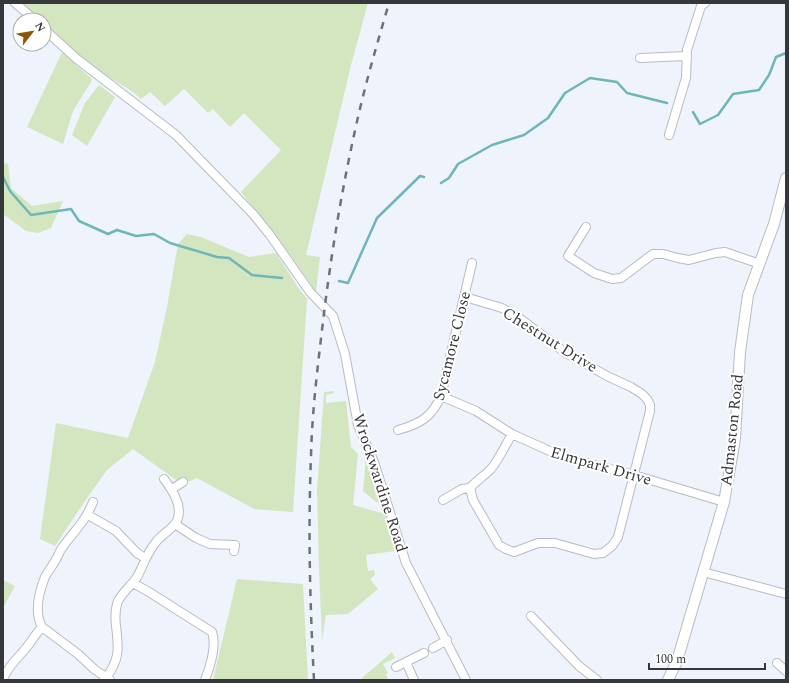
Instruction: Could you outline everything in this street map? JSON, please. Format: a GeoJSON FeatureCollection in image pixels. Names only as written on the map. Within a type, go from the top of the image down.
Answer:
{"type":"FeatureCollection","features":[{"type":"Feature","properties":{"kind":"street"},"geometry":{"type":"LineString","coordinates":[[15,3],[26,12]]}},
{"type":"Feature","properties":{"kind":"street"},"geometry":{"type":"LineString","coordinates":[[669,135],[686,78],[687,50],[701,6],[705,3]]}},
{"type":"Feature","properties":{"kind":"street","name":"Wrockwardine Road"},"geometry":{"type":"LineString","coordinates":[[52,36],[77,59],[142,111],[176,135],[253,214],[270,235],[310,292],[333,316],[345,354],[358,425],[374,462],[406,563],[447,640],[466,680]]}},
{"type":"Feature","properties":{"kind":"street"},"geometry":{"type":"LineString","coordinates":[[640,58],[687,56]]}},
{"type":"Feature","properties":{"kind":"street","name":"Admaston Road"},"geometry":{"type":"LineString","coordinates":[[668,680],[677,661],[724,502],[735,439],[740,352],[748,295],[774,224],[786,178]]}},
{"type":"Feature","properties":{"kind":"street"},"geometry":{"type":"LineString","coordinates":[[586,227],[568,256],[594,273],[612,279],[621,278],[653,254],[663,254],[689,260],[725,252],[760,264]]}},
{"type":"Feature","properties":{"kind":"street","name":"Sycamore Close"},"geometry":{"type":"LineString","coordinates":[[398,430],[411,426],[431,414],[441,396],[472,263]]}},
{"type":"Feature","properties":{"kind":"street","name":"Chestnut Drive"},"geometry":{"type":"LineString","coordinates":[[464,297],[502,308],[518,317],[566,353],[642,394],[650,405],[650,411],[618,537],[612,546],[603,552],[594,554],[547,542],[538,543],[514,552],[506,550],[499,545],[473,500],[470,488]]}},
{"type":"Feature","properties":{"kind":"street","name":"Elmpark Drive"},"geometry":{"type":"LineString","coordinates":[[441,396],[476,411],[512,434],[563,457],[634,475],[724,502]]}},
{"type":"Feature","properties":{"kind":"street"},"geometry":{"type":"LineString","coordinates":[[443,500],[462,489],[470,488],[476,481],[487,473],[512,434]]}},
{"type":"Feature","properties":{"kind":"street"},"geometry":{"type":"LineString","coordinates":[[93,502],[88,514],[61,549],[46,576],[39,592],[38,611],[39,621],[42,627],[78,654],[107,679],[114,667],[119,651],[115,616],[118,602],[138,575],[145,558],[155,542],[176,524],[179,517],[178,502],[172,489],[164,479]]}},
{"type":"Feature","properties":{"kind":"street"},"geometry":{"type":"LineString","coordinates":[[172,489],[183,482]]}},
{"type":"Feature","properties":{"kind":"street"},"geometry":{"type":"LineString","coordinates":[[88,514],[116,531],[137,553],[145,558]]}},
{"type":"Feature","properties":{"kind":"street"},"geometry":{"type":"LineString","coordinates":[[176,524],[196,538],[210,544],[235,545],[234,551]]}},
{"type":"Feature","properties":{"kind":"street"},"geometry":{"type":"LineString","coordinates":[[703,572],[786,594]]}},
{"type":"Feature","properties":{"kind":"street"},"geometry":{"type":"LineString","coordinates":[[133,583],[150,592],[212,632],[212,655],[205,680]]}},
{"type":"Feature","properties":{"kind":"street"},"geometry":{"type":"LineString","coordinates":[[531,616],[592,679]]}},
{"type":"Feature","properties":{"kind":"street"},"geometry":{"type":"LineString","coordinates":[[3,679],[7,669],[42,627]]}},
{"type":"Feature","properties":{"kind":"street"},"geometry":{"type":"LineString","coordinates":[[433,648],[447,640]]}},
{"type":"Feature","properties":{"kind":"street"},"geometry":{"type":"LineString","coordinates":[[396,667],[424,653]]}},
{"type":"Feature","properties":{"kind":"street"},"geometry":{"type":"LineString","coordinates":[[406,662],[414,680]]}},
{"type":"Feature","properties":{"kind":"street"},"geometry":{"type":"LineString","coordinates":[[777,662],[786,671]]}},
{"type":"Feature","properties":{"kind":"green space"},"geometry":{"type":"Polygon","coordinates":[[[22,3],[368,3],[351,65],[306,255],[320,257],[316,292],[292,257],[241,192],[281,150],[244,113],[230,127],[213,109],[208,113],[184,89],[165,106],[150,92],[141,99],[133,92],[99,71],[52,32],[52,12],[32,12],[22,3]]]}},
{"type":"Feature","properties":{"kind":"green space"},"geometry":{"type":"Polygon","coordinates":[[[62,52],[92,79],[73,111],[63,144],[27,127],[62,52]]]}},
{"type":"Feature","properties":{"kind":"green space"},"geometry":{"type":"Polygon","coordinates":[[[99,85],[115,97],[87,146],[72,135],[85,103],[99,85]]]}},
{"type":"Feature","properties":{"kind":"green space"},"geometry":{"type":"Polygon","coordinates":[[[3,163],[8,164],[11,188],[32,206],[63,201],[51,228],[38,233],[26,231],[3,214],[3,163]]]}},
{"type":"Feature","properties":{"kind":"green space"},"geometry":{"type":"Polygon","coordinates":[[[187,234],[201,237],[249,257],[276,253],[307,299],[293,512],[254,509],[197,478],[188,482],[176,480],[133,449],[107,470],[55,546],[40,539],[56,423],[128,438],[155,362],[167,307],[178,244],[187,234]]]}},
{"type":"Feature","properties":{"kind":"green space"},"geometry":{"type":"Polygon","coordinates":[[[334,391],[334,393],[326,395],[326,403],[346,401],[351,447],[358,454],[353,505],[385,514],[395,551],[366,555],[368,571],[374,570],[375,575],[370,579],[378,589],[348,614],[326,615],[322,641],[317,491],[324,392],[334,391]]]}},
{"type":"Feature","properties":{"kind":"green space"},"geometry":{"type":"Polygon","coordinates":[[[366,458],[370,459],[382,503],[376,502],[363,491],[366,458]]]}},
{"type":"Feature","properties":{"kind":"green space"},"geometry":{"type":"Polygon","coordinates":[[[237,579],[303,584],[308,680],[213,680],[237,579]]]}},
{"type":"Feature","properties":{"kind":"green space"},"geometry":{"type":"Polygon","coordinates":[[[3,580],[15,586],[3,608],[3,580]]]}},
{"type":"Feature","properties":{"kind":"green space"},"geometry":{"type":"Polygon","coordinates":[[[392,652],[395,658],[383,664],[388,673],[386,675],[389,680],[363,680],[362,678],[392,652]]]}},
{"type":"Feature","properties":{"kind":"waterway"},"geometry":{"type":"LineString","coordinates":[[693,112],[700,124],[718,115],[733,94],[759,90],[769,75],[776,57],[786,53]]}},
{"type":"Feature","properties":{"kind":"waterway"},"geometry":{"type":"LineString","coordinates":[[441,183],[449,178],[458,164],[492,145],[524,135],[548,118],[565,93],[590,78],[617,82],[627,93],[667,103]]}},
{"type":"Feature","properties":{"kind":"waterway"},"geometry":{"type":"LineString","coordinates":[[339,281],[348,283],[377,218],[420,176],[424,177]]}},
{"type":"Feature","properties":{"kind":"waterway"},"geometry":{"type":"LineString","coordinates":[[3,177],[10,191],[31,215],[71,209],[79,221],[108,234],[117,230],[136,236],[154,234],[170,243],[217,257],[229,258],[252,275],[282,278]]}},
{"type":"Feature","properties":{"kind":"railway"},"geometry":{"type":"LineString","coordinates":[[314,680],[310,512],[312,424],[318,362],[332,253],[345,176],[363,95],[389,3]]}}]}
